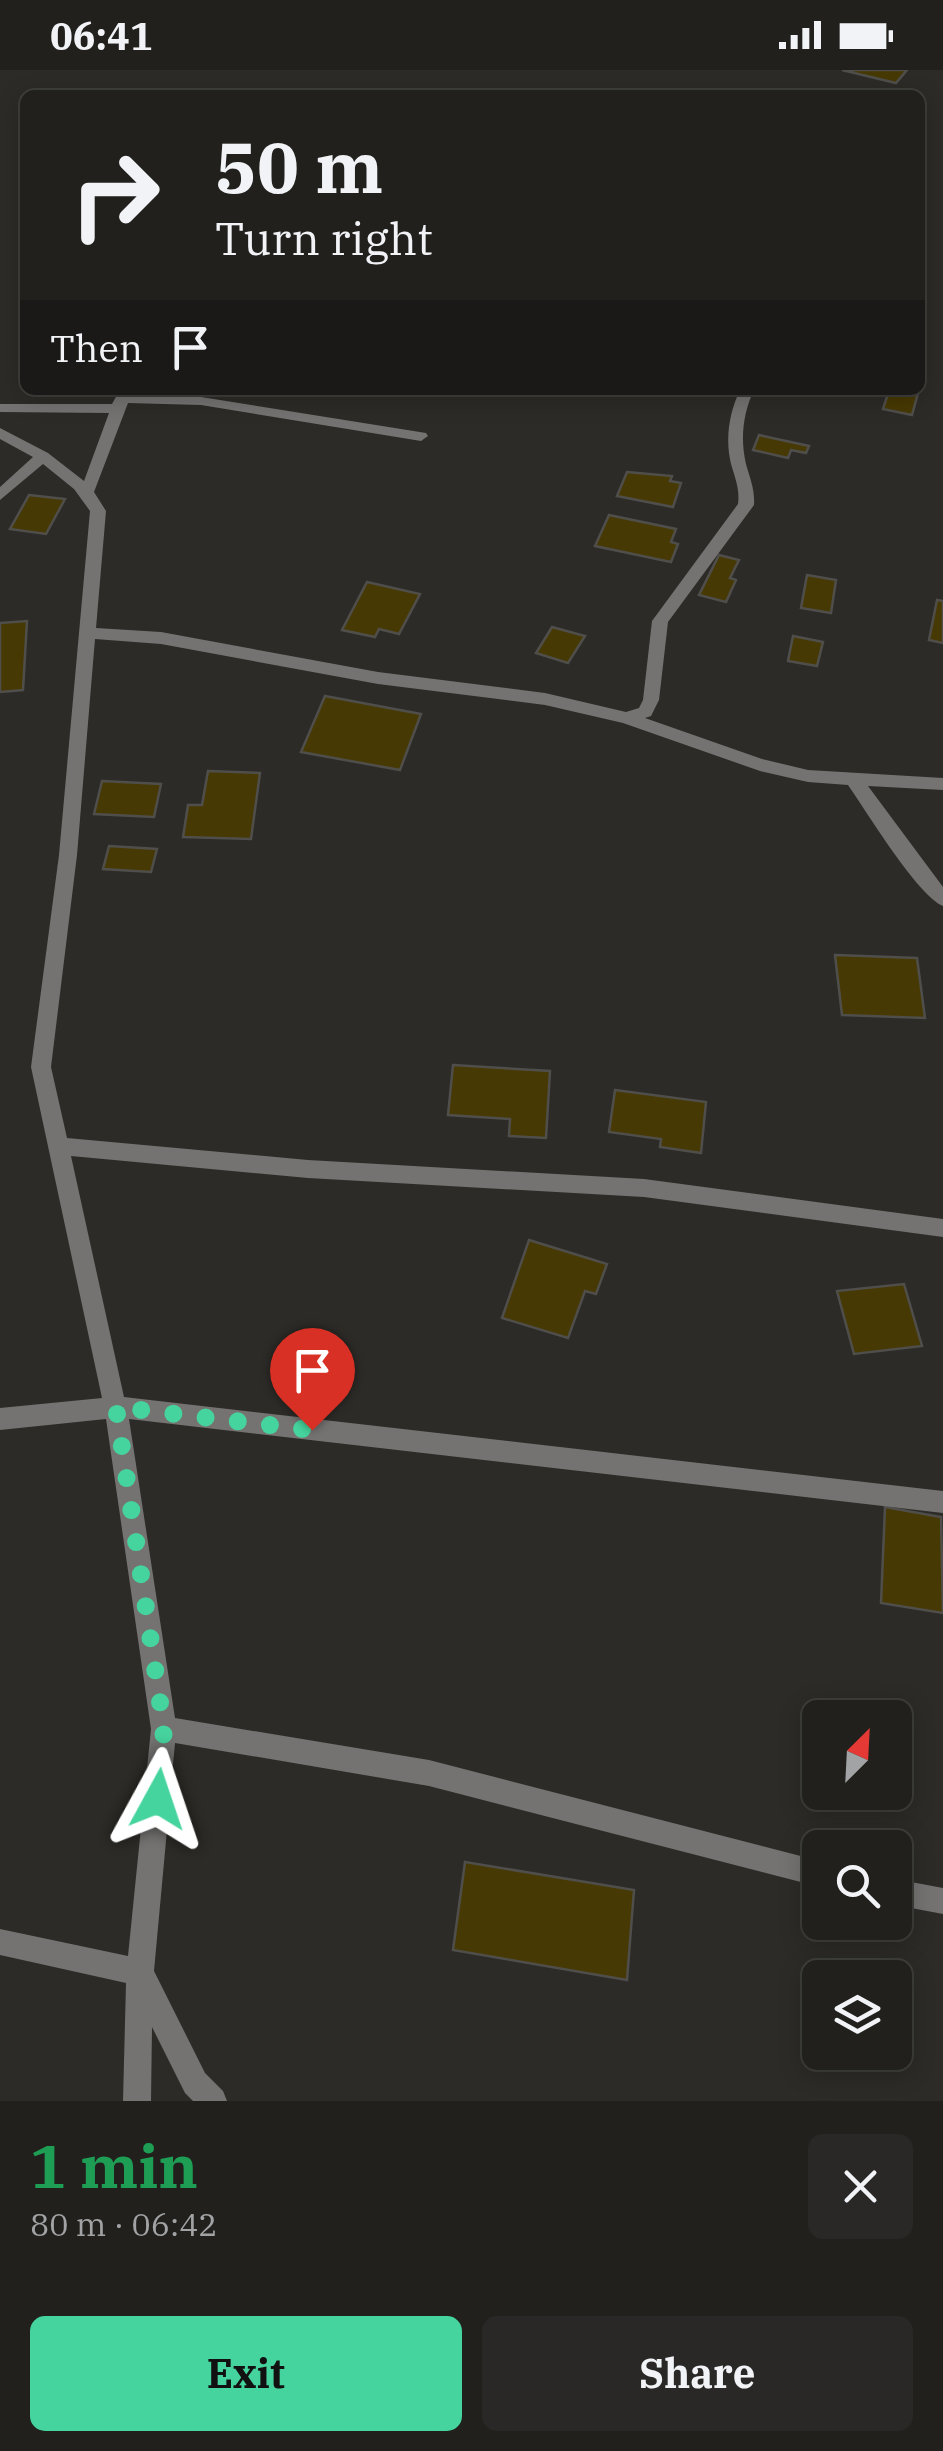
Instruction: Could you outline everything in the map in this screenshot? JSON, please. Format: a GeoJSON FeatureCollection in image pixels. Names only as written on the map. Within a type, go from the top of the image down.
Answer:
{"type":"FeatureCollection","features":[{"type":"Feature","properties":{"kind":"street"},"geometry":{"type":"LineString","coordinates":[[626,718],[645,712],[651,700],[660,621],[746,505],[749,486],[740,471],[737,433],[738,405],[744,395]]}},
{"type":"Feature","properties":{"kind":"street"},"geometry":{"type":"LineString","coordinates":[[0,408],[122,399],[201,401],[421,436]]}},
{"type":"Feature","properties":{"kind":"street"},"geometry":{"type":"LineString","coordinates":[[88,490],[122,399]]}},
{"type":"Feature","properties":{"kind":"street"},"geometry":{"type":"LineString","coordinates":[[0,433],[42,456],[88,490],[98,511],[68,855],[41,1067],[116,1407],[164,1729],[140,1972],[136,2101]]}},
{"type":"Feature","properties":{"kind":"street"},"geometry":{"type":"LineString","coordinates":[[0,495],[42,456]]}},
{"type":"Feature","properties":{"kind":"street"},"geometry":{"type":"LineString","coordinates":[[86,633],[161,638],[378,678],[546,699],[626,718],[760,766],[808,776],[943,784]]}},
{"type":"Feature","properties":{"kind":"street"},"geometry":{"type":"LineString","coordinates":[[854,780],[904,852],[943,899]]}},
{"type":"Feature","properties":{"kind":"street"},"geometry":{"type":"LineString","coordinates":[[59,1146],[218,1163],[644,1188],[943,1228]]}},
{"type":"Feature","properties":{"kind":"street"},"geometry":{"type":"LineString","coordinates":[[0,1419],[116,1407],[943,1502]]}},
{"type":"Feature","properties":{"kind":"street"},"geometry":{"type":"LineString","coordinates":[[164,1729],[429,1773],[802,1869]]}},
{"type":"Feature","properties":{"kind":"street"},"geometry":{"type":"LineString","coordinates":[[912,1895],[943,1901]]}},
{"type":"Feature","properties":{"kind":"street"},"geometry":{"type":"LineString","coordinates":[[0,1942],[140,1972]]}},
{"type":"Feature","properties":{"kind":"street"},"geometry":{"type":"LineString","coordinates":[[140,1972],[187,2070],[213,2101]]}},
{"type":"Feature","properties":{"kind":"building"},"geometry":{"type":"Polygon","coordinates":[[[842,70],[907,70],[896,83],[842,70]]]}},
{"type":"Feature","properties":{"kind":"building"},"geometry":{"type":"Polygon","coordinates":[[[887,395],[917,395],[912,415],[883,409],[887,395]]]}},
{"type":"Feature","properties":{"kind":"building"},"geometry":{"type":"Polygon","coordinates":[[[759,435],[809,446],[806,453],[791,450],[788,458],[753,450],[759,435]]]}},
{"type":"Feature","properties":{"kind":"building"},"geometry":{"type":"Polygon","coordinates":[[[627,472],[672,476],[670,481],[681,483],[673,507],[617,496],[627,472]]]}},
{"type":"Feature","properties":{"kind":"building"},"geometry":{"type":"Polygon","coordinates":[[[29,495],[65,499],[46,534],[10,529],[29,495]]]}},
{"type":"Feature","properties":{"kind":"building"},"geometry":{"type":"Polygon","coordinates":[[[609,515],[676,529],[671,542],[678,544],[671,562],[595,546],[609,515]]]}},
{"type":"Feature","properties":{"kind":"building"},"geometry":{"type":"Polygon","coordinates":[[[719,555],[739,560],[730,578],[736,580],[726,602],[699,595],[719,555]]]}},
{"type":"Feature","properties":{"kind":"building"},"geometry":{"type":"Polygon","coordinates":[[[807,575],[836,580],[831,613],[801,608],[807,575]]]}},
{"type":"Feature","properties":{"kind":"building"},"geometry":{"type":"Polygon","coordinates":[[[367,582],[420,594],[399,634],[379,629],[375,637],[342,630],[367,582]]]}},
{"type":"Feature","properties":{"kind":"building"},"geometry":{"type":"Polygon","coordinates":[[[937,600],[943,601],[943,643],[929,640],[937,600]]]}},
{"type":"Feature","properties":{"kind":"building"},"geometry":{"type":"Polygon","coordinates":[[[27,621],[23,690],[0,692],[0,623],[27,621]]]}},
{"type":"Feature","properties":{"kind":"building"},"geometry":{"type":"Polygon","coordinates":[[[552,627],[585,636],[568,663],[536,653],[552,627]]]}},
{"type":"Feature","properties":{"kind":"building"},"geometry":{"type":"Polygon","coordinates":[[[793,636],[823,642],[817,666],[788,661],[793,636]]]}},
{"type":"Feature","properties":{"kind":"building"},"geometry":{"type":"Polygon","coordinates":[[[325,696],[421,714],[400,770],[301,752],[325,696]]]}},
{"type":"Feature","properties":{"kind":"building"},"geometry":{"type":"Polygon","coordinates":[[[208,771],[260,773],[251,839],[183,837],[188,805],[202,805],[208,771]]]}},
{"type":"Feature","properties":{"kind":"building"},"geometry":{"type":"Polygon","coordinates":[[[102,781],[161,784],[154,817],[94,814],[102,781]]]}},
{"type":"Feature","properties":{"kind":"building"},"geometry":{"type":"Polygon","coordinates":[[[109,846],[157,849],[151,872],[103,869],[109,846]]]}},
{"type":"Feature","properties":{"kind":"building"},"geometry":{"type":"Polygon","coordinates":[[[835,955],[917,958],[925,1018],[842,1015],[835,955]]]}},
{"type":"Feature","properties":{"kind":"building"},"geometry":{"type":"Polygon","coordinates":[[[453,1065],[550,1071],[546,1138],[509,1136],[510,1119],[448,1115],[453,1065]]]}},
{"type":"Feature","properties":{"kind":"building"},"geometry":{"type":"Polygon","coordinates":[[[615,1090],[706,1102],[701,1153],[660,1147],[661,1139],[609,1132],[615,1090]]]}},
{"type":"Feature","properties":{"kind":"building"},"geometry":{"type":"Polygon","coordinates":[[[529,1240],[607,1264],[596,1294],[585,1291],[568,1338],[502,1318],[529,1240]]]}},
{"type":"Feature","properties":{"kind":"building"},"geometry":{"type":"Polygon","coordinates":[[[904,1284],[922,1346],[854,1354],[837,1291],[904,1284]]]}},
{"type":"Feature","properties":{"kind":"building"},"geometry":{"type":"Polygon","coordinates":[[[885,1507],[941,1517],[943,1613],[881,1603],[885,1507]]]}},
{"type":"Feature","properties":{"kind":"building"},"geometry":{"type":"Polygon","coordinates":[[[465,1862],[634,1890],[627,1980],[453,1950],[465,1862]]]}},
{"type":"Feature","properties":{"kind":"route"},"geometry":{"type":"LineString","coordinates":[[158,1799],[164,1729],[116,1407],[312,1430]]}}]}
